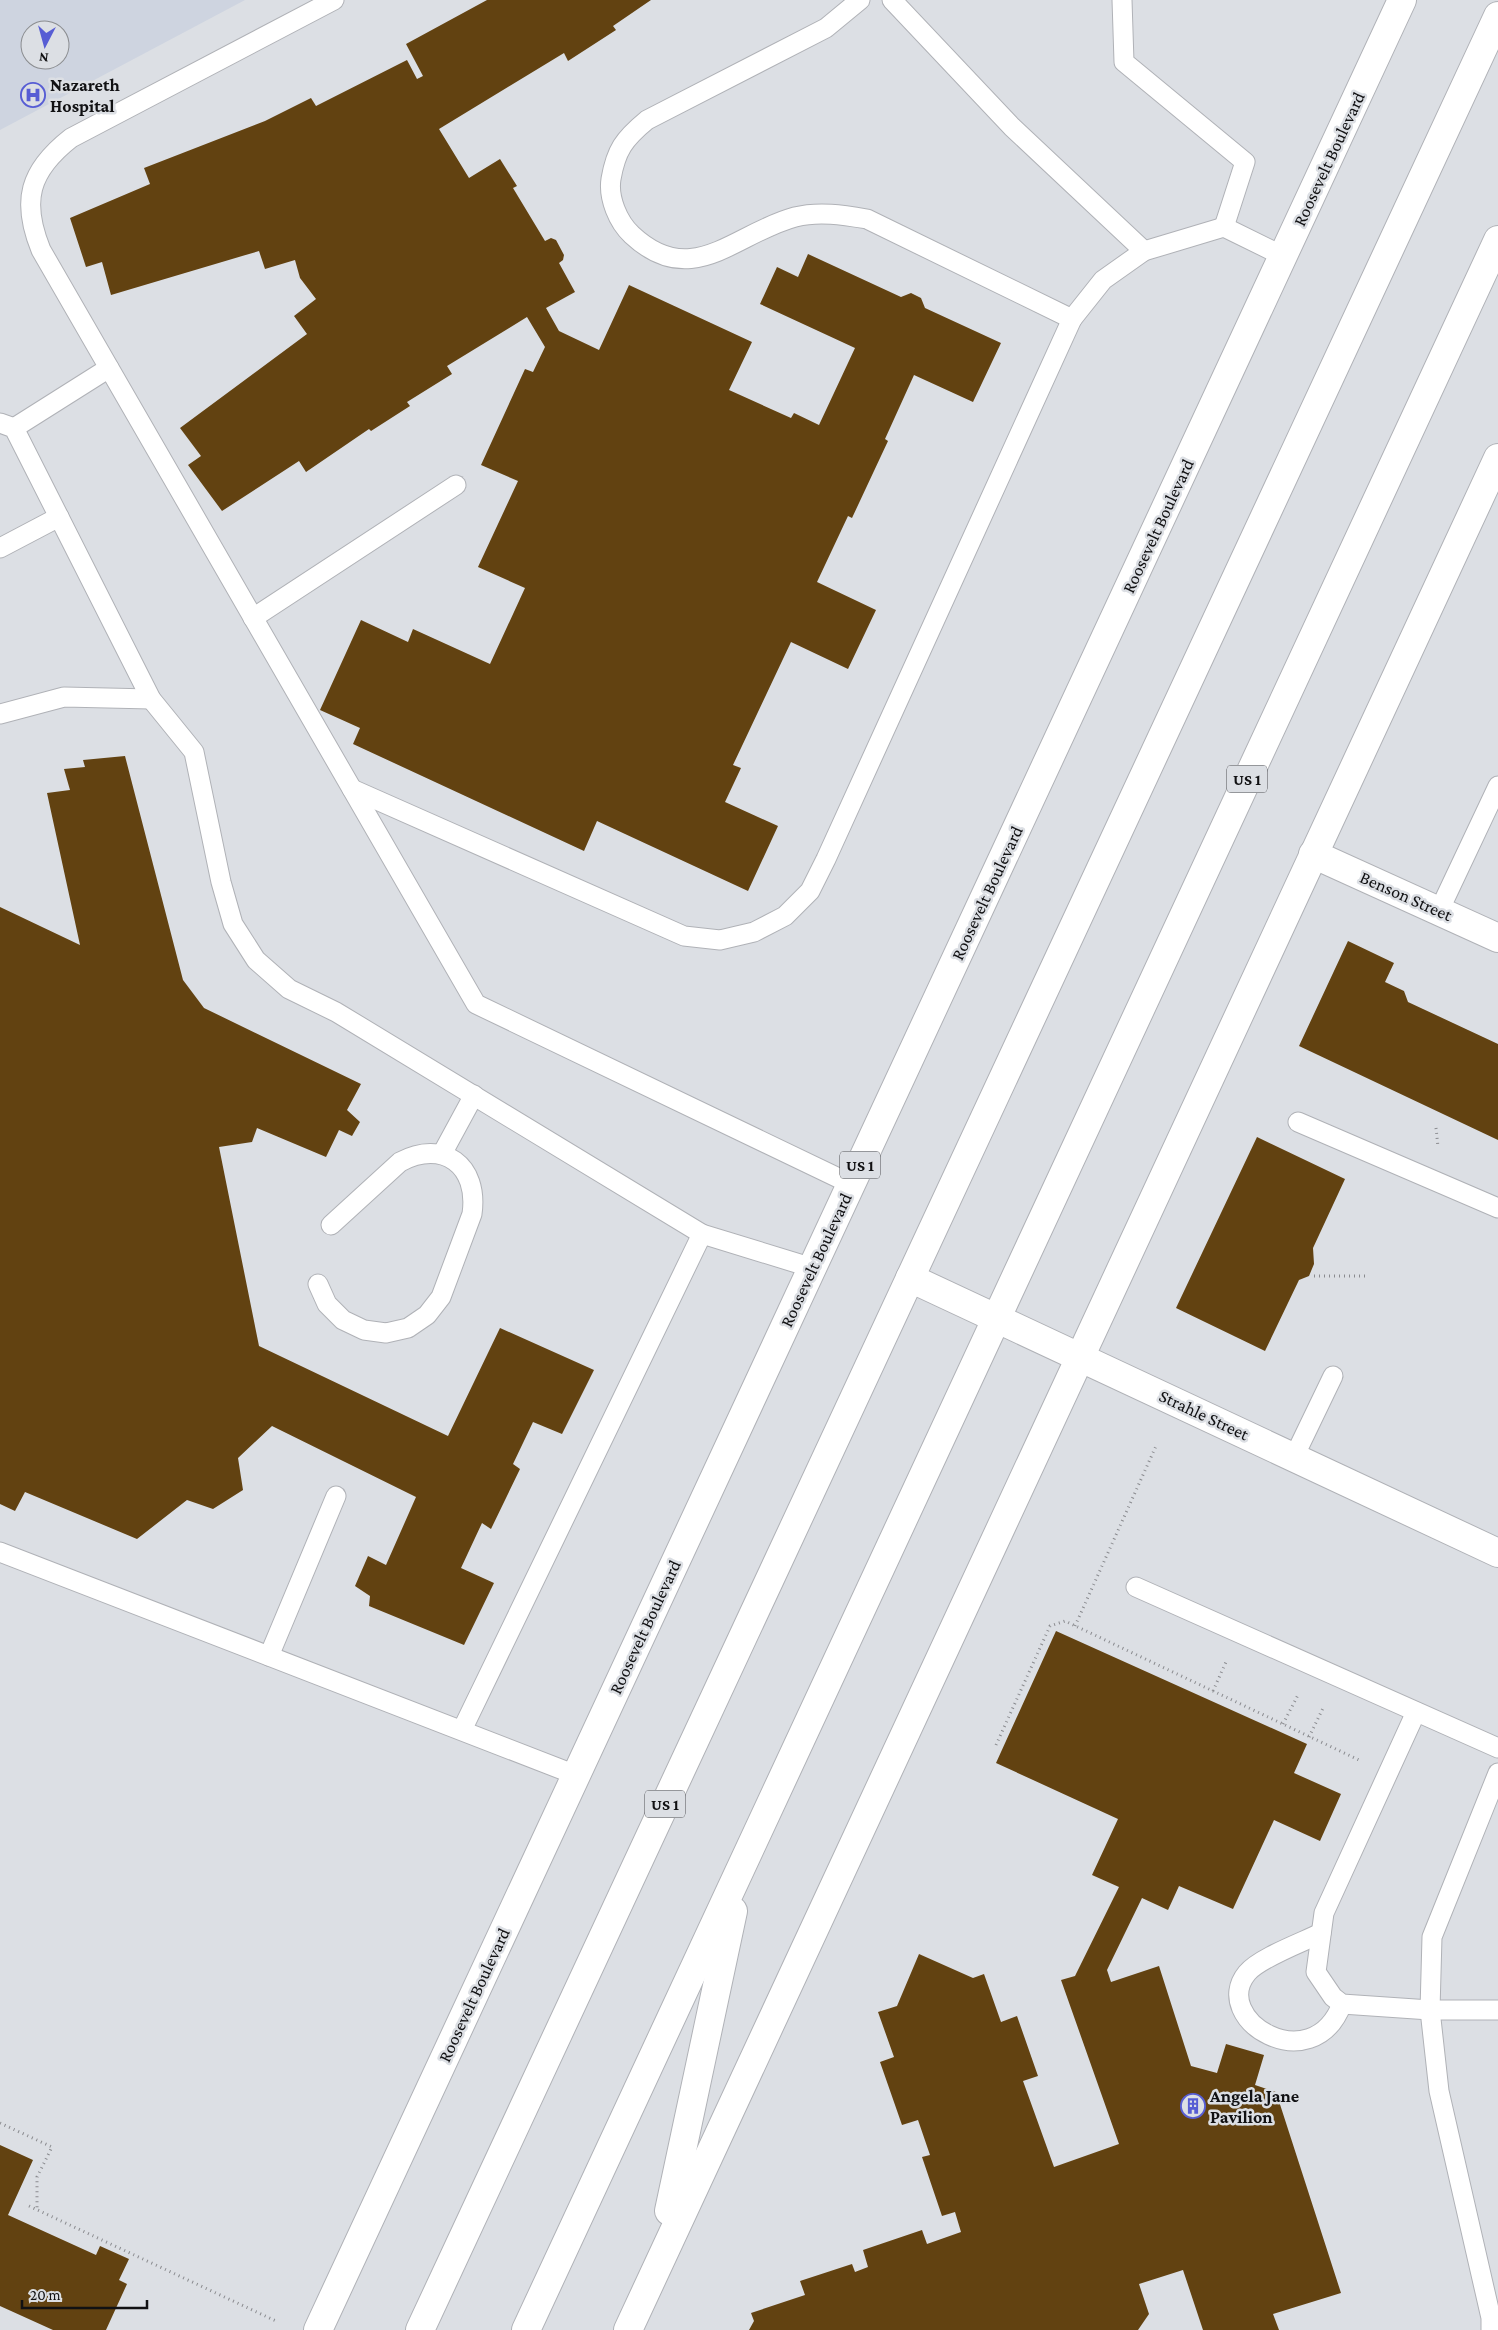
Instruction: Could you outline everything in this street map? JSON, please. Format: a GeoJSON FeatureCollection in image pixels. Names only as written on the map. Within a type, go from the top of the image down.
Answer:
{"type":"FeatureCollection","features":[{"type":"Feature","properties":{"kind":"main road","name":"Roosevelt Boulevard"},"geometry":{"type":"LineString","coordinates":[[318,2330],[1402,0]]}},
{"type":"Feature","properties":{"kind":"main road","name":"US 1"},"geometry":{"type":"LineString","coordinates":[[420,2330],[1498,16]]}},
{"type":"Feature","properties":{"kind":"main road","name":"US 1"},"geometry":{"type":"LineString","coordinates":[[526,2330],[1498,240]]}},
{"type":"Feature","properties":{"kind":"main road"},"geometry":{"type":"LineString","coordinates":[[628,2330],[659,2259],[1498,458]]}},
{"type":"Feature","properties":{"kind":"main road","name":"Benson Street"},"geometry":{"type":"LineString","coordinates":[[1313,854],[1498,938]]}},
{"type":"Feature","properties":{"kind":"main road","name":"Strahle Street"},"geometry":{"type":"LineString","coordinates":[[910,1278],[1498,1553]]}},
{"type":"Feature","properties":{"kind":"main road"},"geometry":{"type":"LineString","coordinates":[[659,2259],[742,1864]]}},
{"type":"Feature","properties":{"kind":"lane"},"geometry":{"type":"LineString","coordinates":[[334,0],[71,138],[51,154],[37,176],[30,200],[32,226],[41,250],[476,1004],[851,1184]]}},
{"type":"Feature","properties":{"kind":"lane"},"geometry":{"type":"LineString","coordinates":[[860,0],[826,28],[647,120],[627,136],[615,158],[610,183],[614,208],[627,230],[645,248],[669,257],[694,259],[719,252],[762,230],[795,217],[831,214],[867,219],[1072,319]]}},
{"type":"Feature","properties":{"kind":"lane"},"geometry":{"type":"LineString","coordinates":[[892,0],[1012,127],[1144,251]]}},
{"type":"Feature","properties":{"kind":"lane"},"geometry":{"type":"LineString","coordinates":[[1122,0],[1124,62],[1245,162],[1224,227]]}},
{"type":"Feature","properties":{"kind":"lane"},"geometry":{"type":"LineString","coordinates":[[352,789],[684,936],[720,940],[754,932],[785,916],[810,891],[826,859],[1072,319],[1103,280],[1144,251],[1224,227],[1283,256]]}},
{"type":"Feature","properties":{"kind":"lane"},"geometry":{"type":"LineString","coordinates":[[109,368],[7,426],[59,516],[151,700],[194,752],[233,924],[256,960],[289,989],[336,1012],[702,1234],[812,1268]]}},
{"type":"Feature","properties":{"kind":"lane"},"geometry":{"type":"LineString","coordinates":[[253,618],[456,485]]}},
{"type":"Feature","properties":{"kind":"lane"},"geometry":{"type":"LineString","coordinates":[[0,548],[59,516]]}},
{"type":"Feature","properties":{"kind":"lane"},"geometry":{"type":"LineString","coordinates":[[0,714],[64,697],[151,700]]}},
{"type":"Feature","properties":{"kind":"lane"},"geometry":{"type":"LineString","coordinates":[[1439,911],[1498,786]]}},
{"type":"Feature","properties":{"kind":"lane"},"geometry":{"type":"LineString","coordinates":[[442,1154],[474,1095]]}},
{"type":"Feature","properties":{"kind":"lane"},"geometry":{"type":"LineString","coordinates":[[1298,1122],[1498,1208]]}},
{"type":"Feature","properties":{"kind":"lane"},"geometry":{"type":"LineString","coordinates":[[318,1284],[327,1304],[343,1320],[364,1330],[386,1332],[408,1328],[427,1315],[442,1297],[472,1214],[474,1199],[472,1184],[466,1171],[455,1161],[442,1154],[427,1152],[413,1155],[400,1162],[332,1224]]}},
{"type":"Feature","properties":{"kind":"lane"},"geometry":{"type":"LineString","coordinates":[[462,1730],[702,1234]]}},
{"type":"Feature","properties":{"kind":"lane"},"geometry":{"type":"LineString","coordinates":[[1294,1457],[1333,1376]]}},
{"type":"Feature","properties":{"kind":"lane"},"geometry":{"type":"LineString","coordinates":[[269,1656],[336,1496]]}},
{"type":"Feature","properties":{"kind":"lane"},"geometry":{"type":"LineString","coordinates":[[0,1552],[576,1775]]}},
{"type":"Feature","properties":{"kind":"lane"},"geometry":{"type":"LineString","coordinates":[[1136,1587],[1498,1748]]}},
{"type":"Feature","properties":{"kind":"lane"},"geometry":{"type":"LineString","coordinates":[[1416,1712],[1324,1913],[1316,1972],[1333,1996],[1342,2004],[1430,2010],[1498,2010]]}},
{"type":"Feature","properties":{"kind":"lane"},"geometry":{"type":"LineString","coordinates":[[1491,2330],[1491,2318],[1439,2091],[1430,2010],[1432,1937],[1498,1773]]}},
{"type":"Feature","properties":{"kind":"lane"},"geometry":{"type":"LineString","coordinates":[[1321,1933],[1255,1965],[1240,1984],[1238,1996],[1241,2008],[1246,2019],[1256,2027],[1281,2039],[1296,2042],[1312,2039],[1326,2031],[1336,2019],[1342,2004]]}},
{"type":"Feature","properties":{"kind":"path"},"geometry":{"type":"LineString","coordinates":[[1314,1276],[1369,1276]]}},
{"type":"Feature","properties":{"kind":"path"},"geometry":{"type":"LineString","coordinates":[[1075,1626],[1156,1446]]}},
{"type":"Feature","properties":{"kind":"path"},"geometry":{"type":"LineString","coordinates":[[996,1745],[1050,1626],[1065,1621],[1359,1761]]}},
{"type":"Feature","properties":{"kind":"path"},"geometry":{"type":"LineString","coordinates":[[0,2123],[52,2147],[37,2177],[36,2209]]}},
{"type":"Feature","properties":{"kind":"path"},"geometry":{"type":"LineString","coordinates":[[29,2206],[276,2321]]}},
{"type":"Feature","properties":{"kind":"shaded area","name":"Nazareth Hospital"},"geometry":{"type":"Polygon","coordinates":[[[0,0],[245,0],[0,130],[0,0]]]}},
{"type":"Feature","properties":{"kind":"building"},"geometry":{"type":"Polygon","coordinates":[[[487,0],[651,0],[613,26],[616,30],[568,61],[564,53],[439,129],[469,178],[500,159],[517,186],[513,188],[545,241],[551,238],[556,240],[564,255],[563,260],[559,263],[575,292],[546,308],[559,331],[599,350],[629,285],[752,342],[729,390],[791,418],[794,413],[819,425],[855,348],[760,304],[777,267],[798,277],[808,254],[901,297],[911,293],[921,298],[925,308],[1001,343],[973,402],[914,375],[885,439],[888,441],[852,518],[848,516],[817,582],[876,610],[848,669],[791,642],[733,765],[741,768],[725,802],[778,826],[748,891],[597,821],[584,851],[353,744],[360,728],[320,710],[361,620],[408,642],[413,629],[490,664],[525,588],[478,567],[518,481],[481,465],[525,369],[533,372],[545,347],[527,317],[447,366],[452,374],[407,402],[410,406],[371,431],[369,429],[306,472],[299,461],[222,511],[188,465],[201,456],[180,428],[307,334],[294,316],[316,299],[300,278],[295,260],[265,269],[259,251],[111,295],[102,262],[86,267],[70,218],[150,184],[144,168],[265,121],[311,98],[316,106],[407,60],[417,79],[423,76],[406,44],[487,0]]]}},
{"type":"Feature","properties":{"kind":"building"},"geometry":{"type":"Polygon","coordinates":[[[125,756],[183,980],[204,1008],[361,1084],[347,1110],[360,1122],[352,1136],[339,1130],[326,1157],[257,1128],[252,1142],[219,1147],[259,1346],[448,1436],[500,1328],[594,1370],[562,1434],[533,1422],[513,1464],[520,1469],[491,1529],[482,1523],[461,1568],[494,1583],[464,1645],[369,1606],[370,1596],[355,1586],[368,1556],[386,1565],[416,1497],[272,1426],[238,1458],[243,1490],[213,1509],[187,1500],[137,1539],[25,1492],[15,1511],[0,1504],[0,907],[80,945],[47,793],[70,790],[64,769],[85,767],[83,760],[125,756]]]}},
{"type":"Feature","properties":{"kind":"building"},"geometry":{"type":"Polygon","coordinates":[[[1348,941],[1394,963],[1385,982],[1404,991],[1408,1002],[1498,1044],[1498,1140],[1299,1046],[1348,941]]]}},
{"type":"Feature","properties":{"kind":"building"},"geometry":{"type":"Polygon","coordinates":[[[1257,1137],[1345,1179],[1313,1248],[1314,1264],[1309,1276],[1299,1280],[1265,1351],[1176,1308],[1257,1137]]]}},
{"type":"Feature","properties":{"kind":"building","name":"Angela Jane Pavilion"},"geometry":{"type":"Polygon","coordinates":[[[1056,1631],[1307,1744],[1294,1773],[1341,1794],[1320,1841],[1274,1820],[1233,1909],[1179,1886],[1168,1910],[1142,1898],[1107,1970],[1111,1982],[1159,1966],[1191,2066],[1217,2073],[1226,2044],[1264,2055],[1255,2085],[1276,2092],[1341,2293],[1273,2314],[1279,2330],[1203,2330],[1183,2270],[1139,2284],[1149,2314],[1138,2330],[749,2330],[754,2321],[751,2313],[805,2295],[800,2281],[852,2264],[855,2272],[868,2267],[863,2250],[922,2230],[927,2244],[961,2232],[955,2212],[942,2216],[922,2157],[930,2155],[918,2120],[902,2125],[880,2062],[894,2057],[878,2012],[897,2006],[919,1954],[973,1978],[984,1974],[1001,2022],[1017,2016],[1038,2076],[1023,2081],[1054,2167],[1119,2144],[1061,1980],[1075,1976],[1119,1887],[1092,1875],[1118,1819],[996,1763],[1056,1631]]]}},
{"type":"Feature","properties":{"kind":"building"},"geometry":{"type":"Polygon","coordinates":[[[0,2145],[33,2160],[8,2215],[96,2255],[100,2246],[129,2259],[119,2280],[127,2284],[106,2330],[53,2330],[0,2306],[0,2145]]]}},
{"type":"Feature","properties":{"kind":"place","name":"Nazareth Hospital"},"geometry":{"type":"Point","coordinates":[33,95]}},
{"type":"Feature","properties":{"kind":"place","name":"Angela Jane Pavilion"},"geometry":{"type":"Point","coordinates":[1193,2106]}}]}
